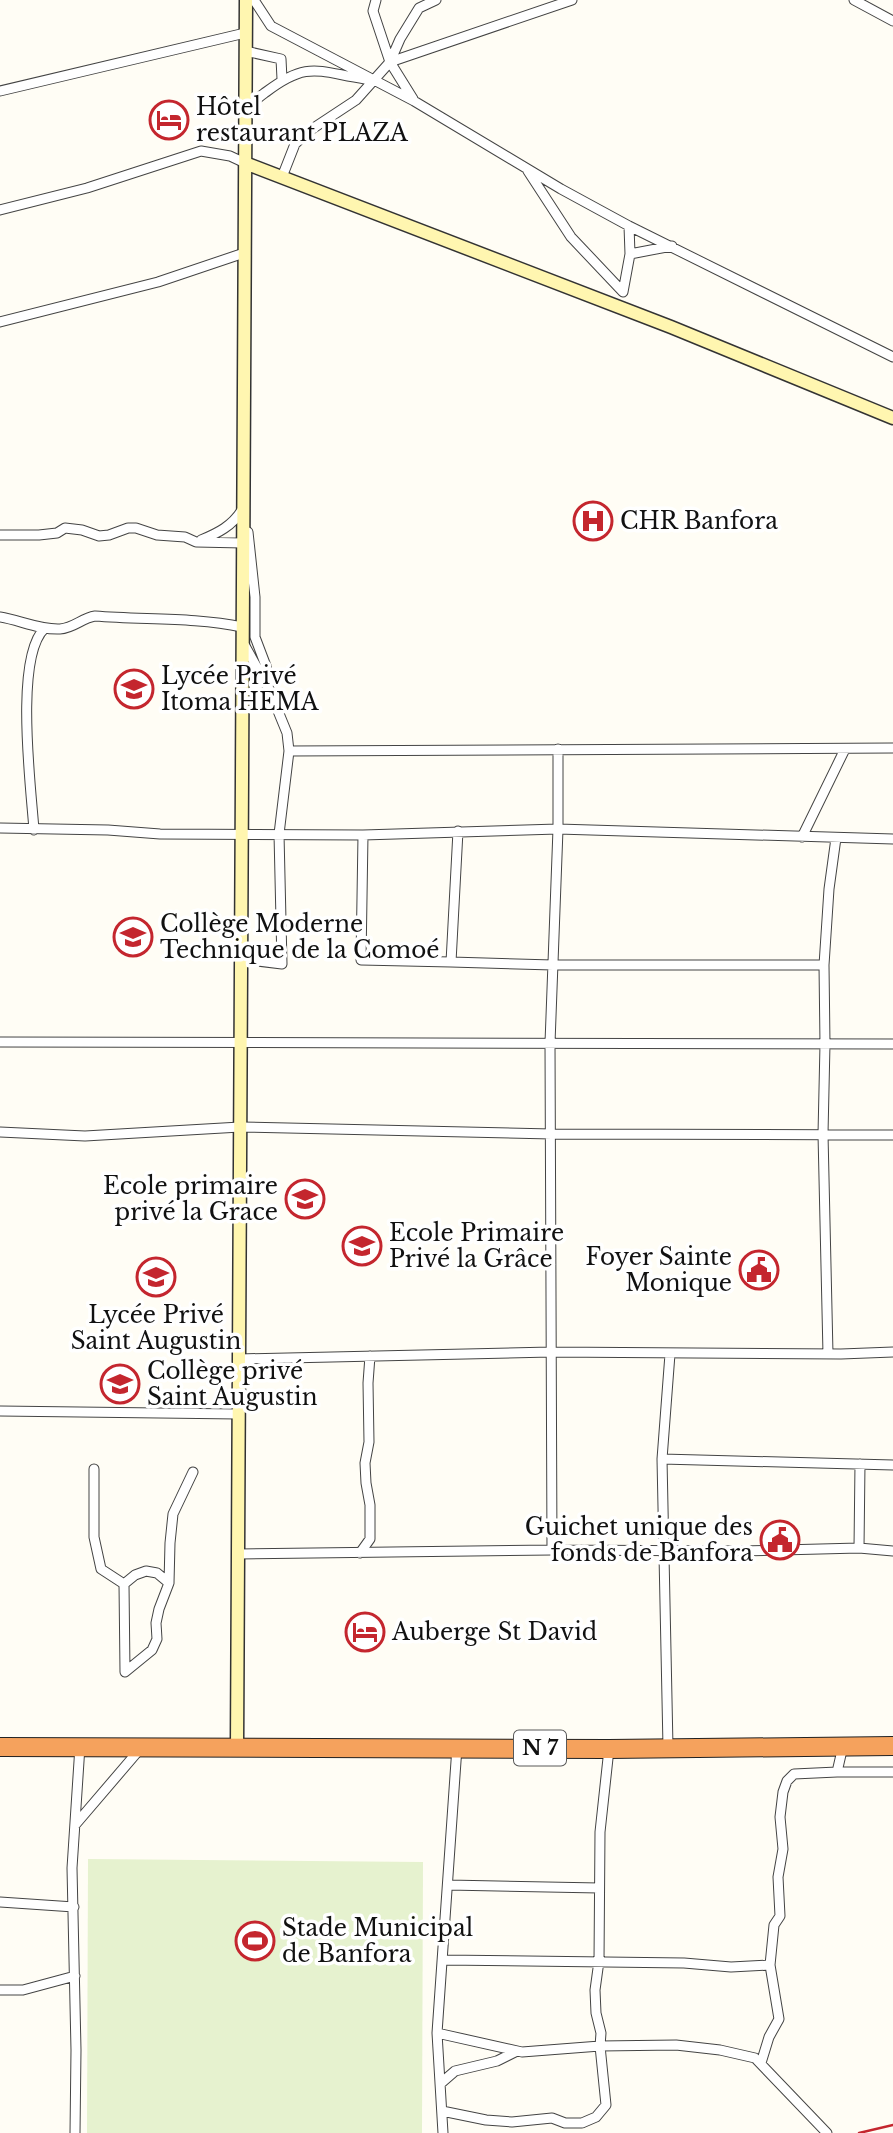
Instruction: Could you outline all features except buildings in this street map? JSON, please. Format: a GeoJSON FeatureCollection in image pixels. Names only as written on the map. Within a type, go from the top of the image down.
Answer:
{"type":"FeatureCollection","features":[{"type":"Feature","properties":{"kind":"highway","name":"N 7"},"geometry":{"type":"LineString","coordinates":[[0,1747],[609,1749],[893,1746]]}},
{"type":"Feature","properties":{"kind":"street"},"geometry":{"type":"LineString","coordinates":[[237,1747],[246,0]]}},
{"type":"Feature","properties":{"kind":"street"},"geometry":{"type":"LineString","coordinates":[[254,0],[271,26],[414,101],[629,226],[893,357]]}},
{"type":"Feature","properties":{"kind":"street"},"geometry":{"type":"LineString","coordinates":[[376,0],[373,11],[390,62],[414,101]]}},
{"type":"Feature","properties":{"kind":"street"},"geometry":{"type":"LineString","coordinates":[[282,177],[295,144],[306,133],[356,100],[390,62],[418,8],[436,0]]}},
{"type":"Feature","properties":{"kind":"street"},"geometry":{"type":"LineString","coordinates":[[390,62],[572,0]]}},
{"type":"Feature","properties":{"kind":"street"},"geometry":{"type":"LineString","coordinates":[[854,0],[893,21]]}},
{"type":"Feature","properties":{"kind":"street"},"geometry":{"type":"LineString","coordinates":[[0,91],[246,33]]}},
{"type":"Feature","properties":{"kind":"street"},"geometry":{"type":"LineString","coordinates":[[245,51],[281,59],[282,79]]}},
{"type":"Feature","properties":{"kind":"street"},"geometry":{"type":"LineString","coordinates":[[245,114],[252,102],[282,79],[295,73],[316,70],[373,80]]}},
{"type":"Feature","properties":{"kind":"street"},"geometry":{"type":"LineString","coordinates":[[0,210],[87,188],[201,151],[230,156],[893,418]]}},
{"type":"Feature","properties":{"kind":"street"},"geometry":{"type":"LineString","coordinates":[[527,169],[571,237],[623,292]]}},
{"type":"Feature","properties":{"kind":"street"},"geometry":{"type":"LineString","coordinates":[[625,310],[623,292],[630,254],[629,226]]}},
{"type":"Feature","properties":{"kind":"street"},"geometry":{"type":"LineString","coordinates":[[630,254],[672,246]]}},
{"type":"Feature","properties":{"kind":"street"},"geometry":{"type":"LineString","coordinates":[[0,322],[158,282],[244,253]]}},
{"type":"Feature","properties":{"kind":"street"},"geometry":{"type":"LineString","coordinates":[[196,542],[225,529],[235,520],[243,503]]}},
{"type":"Feature","properties":{"kind":"street"},"geometry":{"type":"LineString","coordinates":[[243,503],[254,577],[255,637],[266,666],[269,689]]}},
{"type":"Feature","properties":{"kind":"street"},"geometry":{"type":"LineString","coordinates":[[0,535],[39,535],[57,533],[65,528],[99,536],[135,528],[157,535],[185,537],[196,542],[243,543]]}},
{"type":"Feature","properties":{"kind":"street"},"geometry":{"type":"LineString","coordinates":[[0,617],[45,628],[61,629],[74,626],[86,617],[95,616],[212,621],[242,627]]}},
{"type":"Feature","properties":{"kind":"street"},"geometry":{"type":"LineString","coordinates":[[241,958],[282,964],[279,834],[289,751],[287,733],[269,689],[245,649],[242,627]]}},
{"type":"Feature","properties":{"kind":"street"},"geometry":{"type":"LineString","coordinates":[[34,830],[25,697],[35,640],[45,628]]}},
{"type":"Feature","properties":{"kind":"street"},"geometry":{"type":"LineString","coordinates":[[289,751],[893,748]]}},
{"type":"Feature","properties":{"kind":"street"},"geometry":{"type":"LineString","coordinates":[[552,1550],[550,1043],[558,829],[558,749]]}},
{"type":"Feature","properties":{"kind":"street"},"geometry":{"type":"LineString","coordinates":[[802,837],[845,749]]}},
{"type":"Feature","properties":{"kind":"street"},"geometry":{"type":"LineString","coordinates":[[0,828],[363,835],[558,829],[893,839]]}},
{"type":"Feature","properties":{"kind":"street"},"geometry":{"type":"LineString","coordinates":[[451,962],[458,831]]}},
{"type":"Feature","properties":{"kind":"street"},"geometry":{"type":"LineString","coordinates":[[363,835],[360,960],[553,965],[824,965]]}},
{"type":"Feature","properties":{"kind":"street"},"geometry":{"type":"LineString","coordinates":[[828,1354],[823,1134],[824,965],[829,889],[836,838]]}},
{"type":"Feature","properties":{"kind":"street"},"geometry":{"type":"LineString","coordinates":[[0,1042],[893,1044]]}},
{"type":"Feature","properties":{"kind":"street"},"geometry":{"type":"LineString","coordinates":[[0,1132],[85,1136],[240,1127],[552,1134],[893,1135]]}},
{"type":"Feature","properties":{"kind":"street"},"geometry":{"type":"LineString","coordinates":[[239,1359],[551,1352],[893,1352]]}},
{"type":"Feature","properties":{"kind":"street"},"geometry":{"type":"LineString","coordinates":[[668,1747],[662,1460],[670,1354]]}},
{"type":"Feature","properties":{"kind":"street"},"geometry":{"type":"LineString","coordinates":[[360,1553],[370,1539],[370,1505],[365,1463],[369,1442],[370,1356]]}},
{"type":"Feature","properties":{"kind":"street"},"geometry":{"type":"LineString","coordinates":[[0,1411],[239,1414]]}},
{"type":"Feature","properties":{"kind":"street"},"geometry":{"type":"LineString","coordinates":[[662,1460],[893,1465]]}},
{"type":"Feature","properties":{"kind":"street"},"geometry":{"type":"LineString","coordinates":[[859,1548],[860,1464]]}},
{"type":"Feature","properties":{"kind":"street"},"geometry":{"type":"LineString","coordinates":[[94,1469],[94,1537],[101,1569],[124,1584]]}},
{"type":"Feature","properties":{"kind":"street"},"geometry":{"type":"LineString","coordinates":[[169,1583],[157,1573],[146,1571],[135,1574],[124,1584],[125,1672],[152,1650],[158,1639],[156,1623],[169,1583],[173,1514],[193,1472]]}},
{"type":"Feature","properties":{"kind":"street"},"geometry":{"type":"LineString","coordinates":[[238,1554],[859,1548],[893,1551]]}},
{"type":"Feature","properties":{"kind":"street"},"geometry":{"type":"LineString","coordinates":[[75,2133],[72,1868],[80,1746]]}},
{"type":"Feature","properties":{"kind":"street"},"geometry":{"type":"LineString","coordinates":[[837,1772],[843,1746]]}},
{"type":"Feature","properties":{"kind":"street"},"geometry":{"type":"LineString","coordinates":[[75,1825],[141,1747]]}},
{"type":"Feature","properties":{"kind":"street"},"geometry":{"type":"LineString","coordinates":[[443,2133],[437,2033],[457,1747]]}},
{"type":"Feature","properties":{"kind":"street"},"geometry":{"type":"LineString","coordinates":[[442,2111],[486,2120],[512,2122],[552,2118],[565,2123],[582,2123],[596,2117],[606,2105],[595,1990],[600,1832],[609,1749]]}},
{"type":"Feature","properties":{"kind":"street"},"geometry":{"type":"LineString","coordinates":[[761,2063],[769,2037],[779,2019],[770,1965],[774,1925],[779,1916],[778,1877],[783,1849],[780,1817],[787,1781],[794,1774],[893,1772]]}},
{"type":"Feature","properties":{"kind":"street"},"geometry":{"type":"LineString","coordinates":[[448,1885],[600,1888]]}},
{"type":"Feature","properties":{"kind":"street"},"geometry":{"type":"LineString","coordinates":[[0,1902],[74,1907]]}},
{"type":"Feature","properties":{"kind":"street"},"geometry":{"type":"LineString","coordinates":[[443,1959],[598,1961],[731,1967],[770,1965]]}},
{"type":"Feature","properties":{"kind":"street"},"geometry":{"type":"LineString","coordinates":[[0,1990],[23,1990],[75,1976]]}},
{"type":"Feature","properties":{"kind":"street"},"geometry":{"type":"LineString","coordinates":[[437,2033],[517,2051],[676,2045],[720,2050],[755,2058],[827,2133]]}},
{"type":"Feature","properties":{"kind":"street"},"geometry":{"type":"LineString","coordinates":[[440,2084],[455,2071],[497,2061],[517,2051]]}},
{"type":"Feature","properties":{"kind":"street"},"geometry":{"type":"LineString","coordinates":[[439,2058],[455,2071]]}},
{"type":"Feature","properties":{"kind":"green space","name":"Stade Municipal de Banfora"},"geometry":{"type":"Polygon","coordinates":[[[88,1859],[423,1862],[422,2133],[87,2133],[88,1859]]]}},
{"type":"Feature","properties":{"kind":"railway"},"geometry":{"type":"LineString","coordinates":[[859,2133],[893,2125]]}},
{"type":"Feature","properties":{"kind":"place","name":"Hôtel restaurant PLAZA"},"geometry":{"type":"Point","coordinates":[169,120]}},
{"type":"Feature","properties":{"kind":"place","name":"CHR Banfora"},"geometry":{"type":"Point","coordinates":[593,521]}},
{"type":"Feature","properties":{"kind":"place","name":"Lycée Privé Itoma HEMA"},"geometry":{"type":"Point","coordinates":[134,689]}},
{"type":"Feature","properties":{"kind":"place","name":"Collège Moderne Technique de la Comoé"},"geometry":{"type":"Point","coordinates":[133,937]}},
{"type":"Feature","properties":{"kind":"place","name":"Ecole primaire privé la Grace"},"geometry":{"type":"Point","coordinates":[305,1199]}},
{"type":"Feature","properties":{"kind":"place","name":"Ecole Primaire Privé la Grâce"},"geometry":{"type":"Point","coordinates":[362,1246]}},
{"type":"Feature","properties":{"kind":"place","name":"Foyer Sainte Monique"},"geometry":{"type":"Point","coordinates":[759,1270]}},
{"type":"Feature","properties":{"kind":"place","name":"Lycée Privé Saint Augustin"},"geometry":{"type":"Point","coordinates":[156,1277]}},
{"type":"Feature","properties":{"kind":"place","name":"Collège privé Saint Augustin"},"geometry":{"type":"Point","coordinates":[120,1384]}},
{"type":"Feature","properties":{"kind":"place","name":"Guichet unique des fonds de Banfora"},"geometry":{"type":"Point","coordinates":[780,1540]}},
{"type":"Feature","properties":{"kind":"place","name":"Auberge St David"},"geometry":{"type":"Point","coordinates":[365,1632]}},
{"type":"Feature","properties":{"kind":"place","name":"Stade Municipal de Banfora"},"geometry":{"type":"Point","coordinates":[255,1941]}}]}
